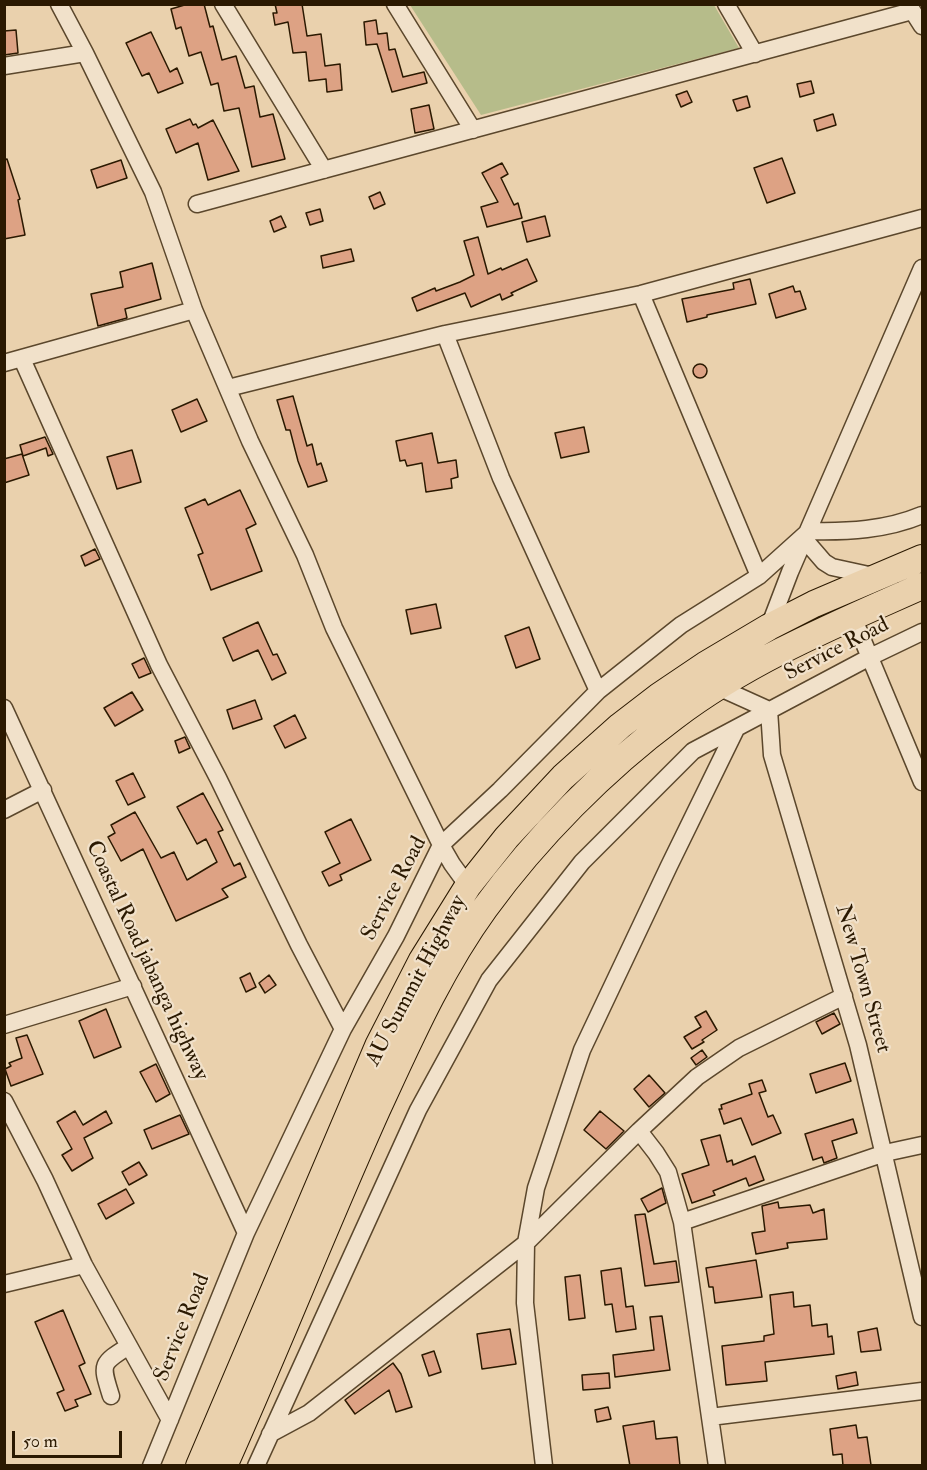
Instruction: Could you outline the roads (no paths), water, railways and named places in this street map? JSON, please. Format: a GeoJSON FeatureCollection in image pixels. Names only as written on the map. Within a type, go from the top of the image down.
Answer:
{"type":"FeatureCollection","features":[{"type":"Feature","properties":{"kind":"main road","name":"AU Summit Highway"},"geometry":{"type":"LineString","coordinates":[[199,1466],[378,1046],[422,960],[468,886],[507,837],[563,777],[620,726],[687,677],[769,627],[814,604],[922,558]]}},
{"type":"Feature","properties":{"kind":"main road","name":"AU Summit Highway"},"geometry":{"type":"LineString","coordinates":[[224,1466],[400,1060],[444,973],[484,909],[529,854],[583,796],[645,739],[676,715],[718,687],[813,634],[922,586]]}},
{"type":"Feature","properties":{"kind":"street"},"geometry":{"type":"LineString","coordinates":[[59,4],[86,53],[153,192],[194,310],[250,441],[305,555],[334,628],[441,845],[468,886]]}},
{"type":"Feature","properties":{"kind":"street"},"geometry":{"type":"LineString","coordinates":[[224,4],[324,170]]}},
{"type":"Feature","properties":{"kind":"street"},"geometry":{"type":"LineString","coordinates":[[395,4],[473,130]]}},
{"type":"Feature","properties":{"kind":"street"},"geometry":{"type":"LineString","coordinates":[[726,4],[755,54]]}},
{"type":"Feature","properties":{"kind":"street"},"geometry":{"type":"LineString","coordinates":[[197,204],[755,54],[910,8],[922,26]]}},
{"type":"Feature","properties":{"kind":"street"},"geometry":{"type":"LineString","coordinates":[[4,66],[86,53]]}},
{"type":"Feature","properties":{"kind":"street"},"geometry":{"type":"LineString","coordinates":[[228,388],[445,334],[641,294],[922,218]]}},
{"type":"Feature","properties":{"kind":"street"},"geometry":{"type":"LineString","coordinates":[[769,627],[790,572],[922,268]]}},
{"type":"Feature","properties":{"kind":"street"},"geometry":{"type":"LineString","coordinates":[[641,294],[759,576]]}},
{"type":"Feature","properties":{"kind":"street"},"geometry":{"type":"LineString","coordinates":[[4,363],[194,310]]}},
{"type":"Feature","properties":{"kind":"street"},"geometry":{"type":"LineString","coordinates":[[445,334],[501,478],[598,691]]}},
{"type":"Feature","properties":{"kind":"street"},"geometry":{"type":"LineString","coordinates":[[22,358],[159,665],[218,778],[299,945],[344,1029]]}},
{"type":"Feature","properties":{"kind":"street"},"geometry":{"type":"LineString","coordinates":[[807,536],[906,522],[922,515]]}},
{"type":"Feature","properties":{"kind":"street"},"geometry":{"type":"LineString","coordinates":[[807,536],[824,562],[832,567],[879,577]]}},
{"type":"Feature","properties":{"kind":"street","name":"Service Road"},"geometry":{"type":"LineString","coordinates":[[151,1466],[246,1233],[344,1029],[396,936],[441,845],[500,790],[598,691],[681,625],[759,576],[807,536]]}},
{"type":"Feature","properties":{"kind":"street"},"geometry":{"type":"LineString","coordinates":[[853,617],[922,782]]}},
{"type":"Feature","properties":{"kind":"street","name":"Service Road"},"geometry":{"type":"LineString","coordinates":[[256,1466],[418,1110],[489,980],[582,862],[693,751],[922,632]]}},
{"type":"Feature","properties":{"kind":"street"},"geometry":{"type":"LineString","coordinates":[[718,687],[769,710]]}},
{"type":"Feature","properties":{"kind":"street","name":"New Town Street"},"geometry":{"type":"LineString","coordinates":[[769,710],[772,755],[858,1045],[922,1317]]}},
{"type":"Feature","properties":{"kind":"street","name":"Coastal Road jabanga highway"},"geometry":{"type":"LineString","coordinates":[[6,714],[246,1233]]}},
{"type":"Feature","properties":{"kind":"street"},"geometry":{"type":"LineString","coordinates":[[544,1466],[525,1303],[526,1243],[536,1188],[582,1050],[736,729]]}},
{"type":"Feature","properties":{"kind":"street"},"geometry":{"type":"LineString","coordinates":[[4,810],[43,790]]}},
{"type":"Feature","properties":{"kind":"street"},"geometry":{"type":"LineString","coordinates":[[4,1025],[133,986]]}},
{"type":"Feature","properties":{"kind":"street"},"geometry":{"type":"LineString","coordinates":[[270,1434],[309,1413],[526,1243],[697,1077],[739,1048],[844,996]]}},
{"type":"Feature","properties":{"kind":"street"},"geometry":{"type":"LineString","coordinates":[[4,1101],[45,1180],[84,1265],[170,1420]]}},
{"type":"Feature","properties":{"kind":"street"},"geometry":{"type":"LineString","coordinates":[[639,1131],[668,1172],[682,1222],[717,1466]]}},
{"type":"Feature","properties":{"kind":"street"},"geometry":{"type":"LineString","coordinates":[[682,1222],[885,1154],[922,1145]]}},
{"type":"Feature","properties":{"kind":"street"},"geometry":{"type":"LineString","coordinates":[[4,1284],[84,1265]]}},
{"type":"Feature","properties":{"kind":"street"},"geometry":{"type":"LineString","coordinates":[[111,1396],[103,1371],[105,1364],[111,1357],[129,1346]]}},
{"type":"Feature","properties":{"kind":"street"},"geometry":{"type":"LineString","coordinates":[[710,1417],[922,1391]]}}]}
